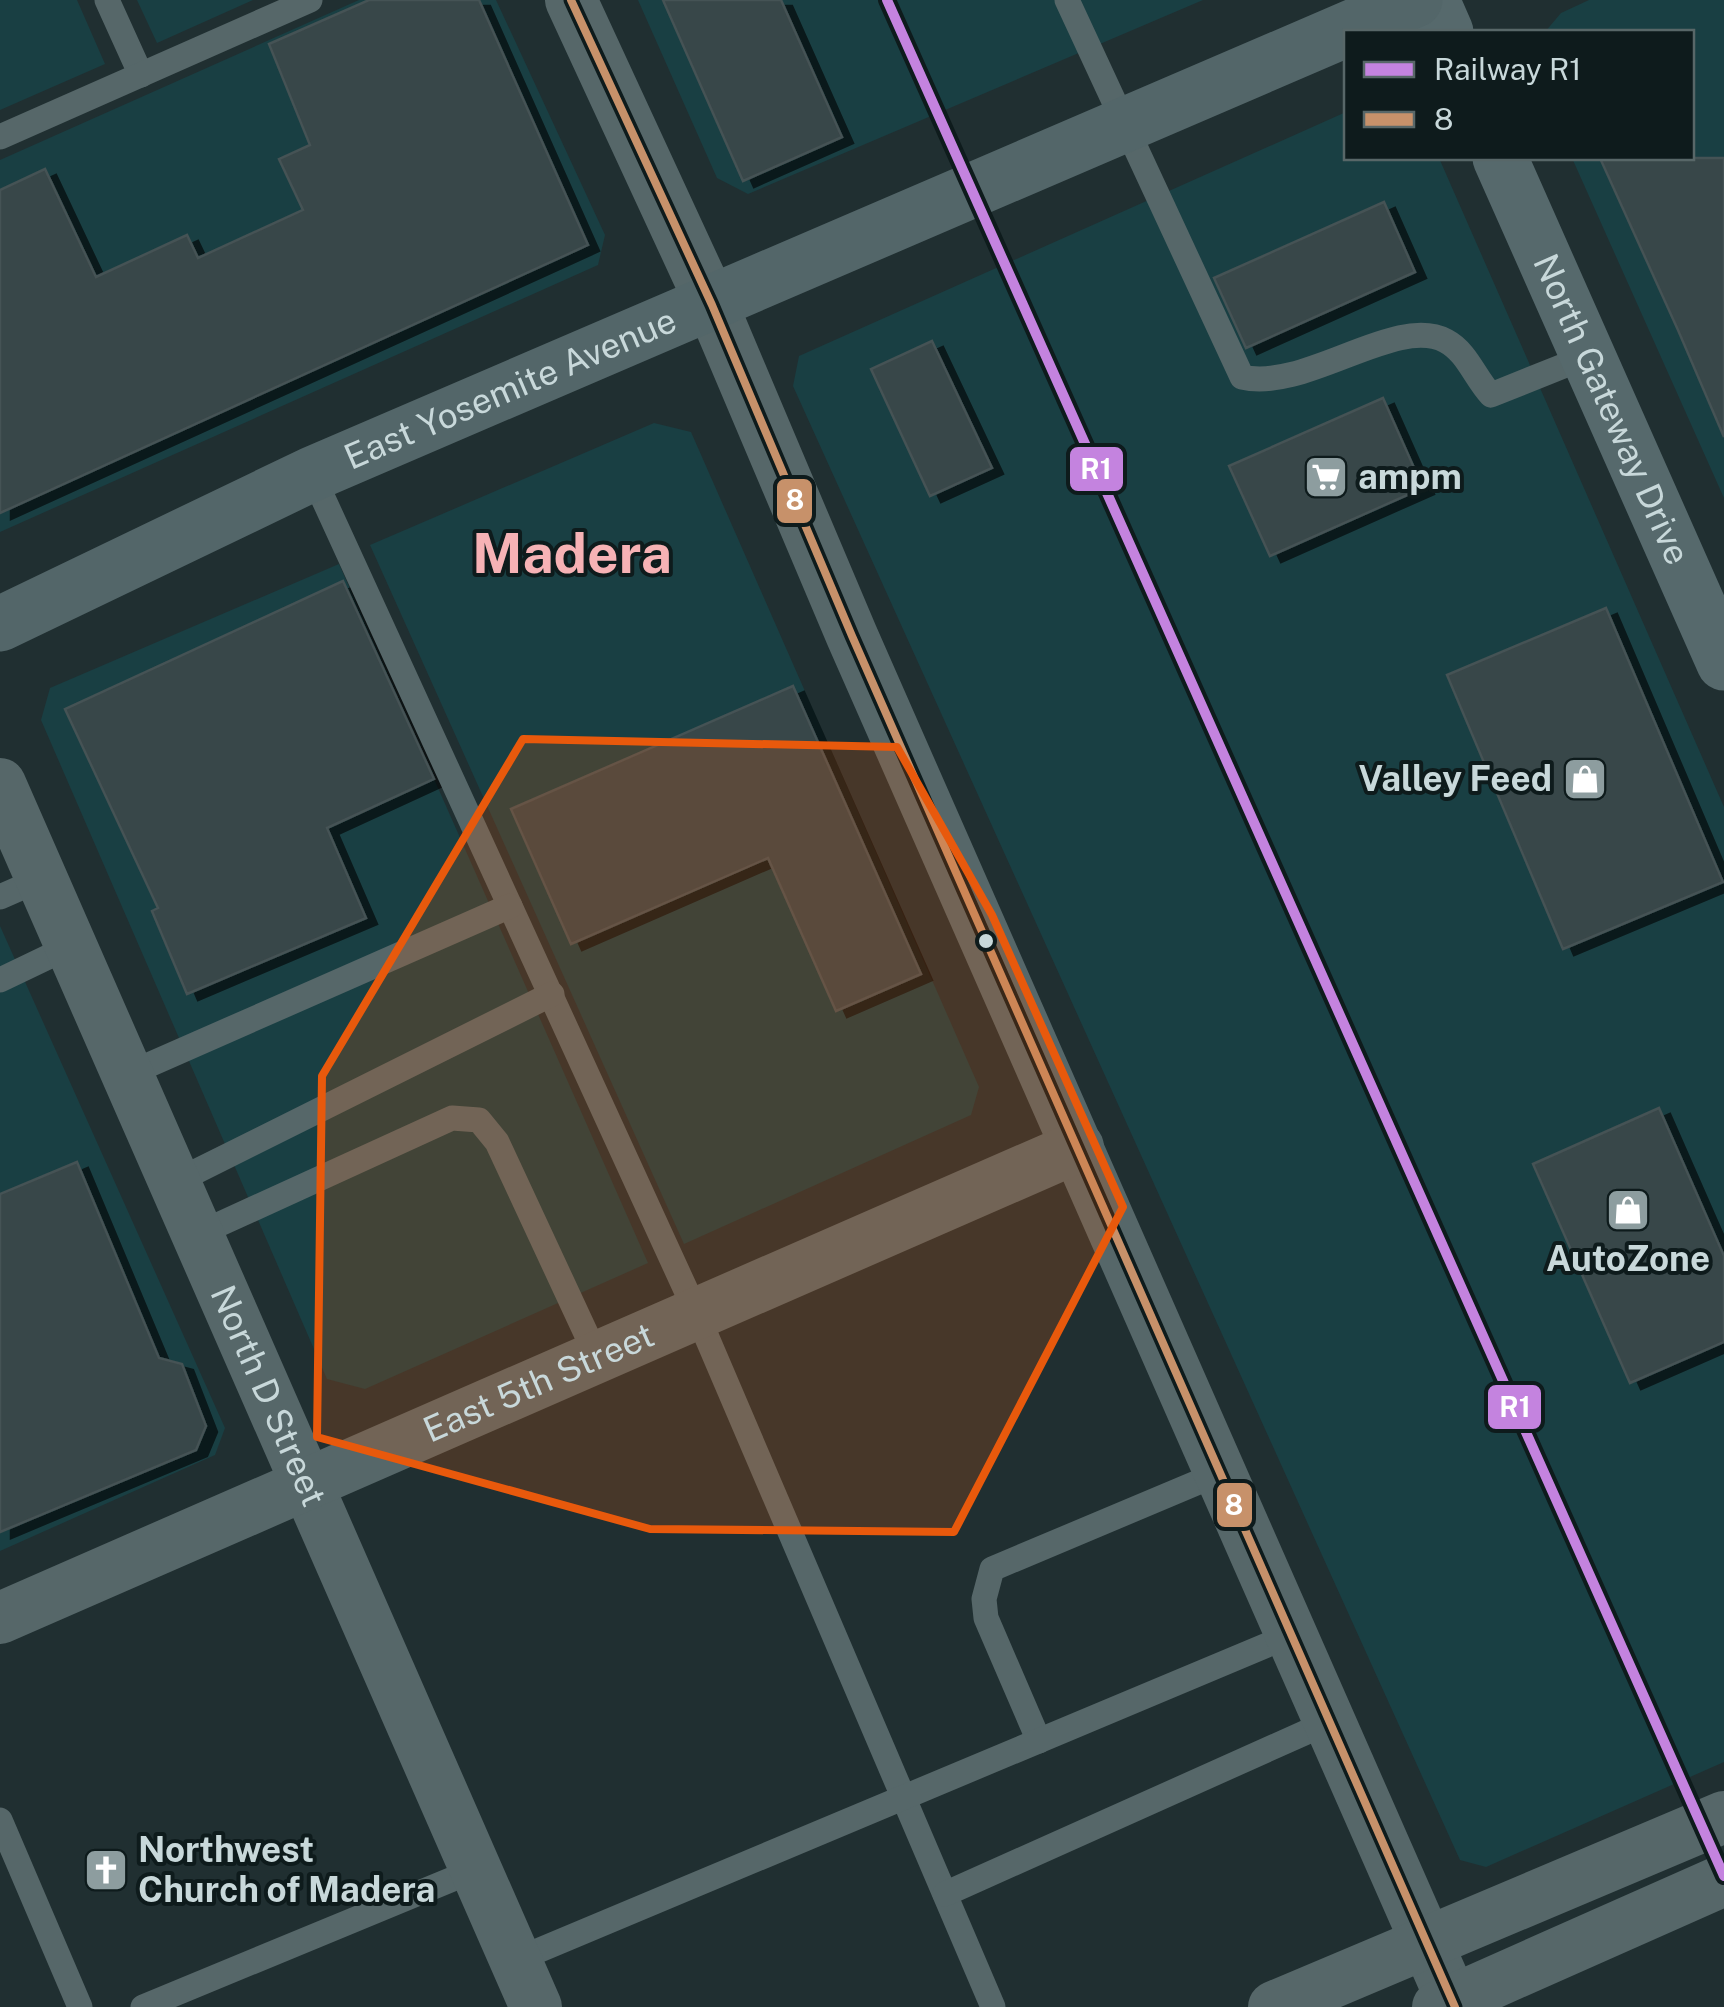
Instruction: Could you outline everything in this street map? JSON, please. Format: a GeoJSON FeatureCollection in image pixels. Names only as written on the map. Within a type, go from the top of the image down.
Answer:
{"type":"FeatureCollection","features":[{"type":"Feature","properties":{"kind":"main road","name":"East Yosemite Avenue"},"geometry":{"type":"LineString","coordinates":[[1345,30],[1416,0]]}},
{"type":"Feature","properties":{"kind":"main road"},"geometry":{"type":"LineString","coordinates":[[1432,0],[1445,30]]}},
{"type":"Feature","properties":{"kind":"main road","name":"East Yosemite Avenue"},"geometry":{"type":"LineString","coordinates":[[0,624],[312,474],[1344,30]]}},
{"type":"Feature","properties":{"kind":"main road","name":"North Gateway Drive"},"geometry":{"type":"LineString","coordinates":[[1501,160],[1724,662]]}},
{"type":"Feature","properties":{"kind":"street"},"geometry":{"type":"LineString","coordinates":[[571,0],[712,305],[1426,1942],[1448,2005],[1724,1880]]}},
{"type":"Feature","properties":{"kind":"street","name":"North D Street"},"geometry":{"type":"LineString","coordinates":[[0,784],[20,888],[71,946],[536,2007]]}},
{"type":"Feature","properties":{"kind":"street","name":"East 5th Street"},"geometry":{"type":"LineString","coordinates":[[0,1618],[1078,1147]]}},
{"type":"Feature","properties":{"kind":"street"},"geometry":{"type":"LineString","coordinates":[[1274,2007],[1724,1817]]}},
{"type":"Feature","properties":{"kind":"lane"},"geometry":{"type":"LineString","coordinates":[[107,0],[141,75]]}},
{"type":"Feature","properties":{"kind":"lane"},"geometry":{"type":"LineString","coordinates":[[0,137],[310,0]]}},
{"type":"Feature","properties":{"kind":"lane"},"geometry":{"type":"LineString","coordinates":[[1068,0],[1242,376],[1282,379],[1421,332],[1448,342],[1466,359],[1491,395],[1586,358]]}},
{"type":"Feature","properties":{"kind":"lane"},"geometry":{"type":"LineString","coordinates":[[312,474],[696,1312],[992,2007]]}},
{"type":"Feature","properties":{"kind":"lane"},"geometry":{"type":"LineString","coordinates":[[126,1075],[510,906]]}},
{"type":"Feature","properties":{"kind":"lane"},"geometry":{"type":"LineString","coordinates":[[0,980],[71,946]]}},
{"type":"Feature","properties":{"kind":"lane"},"geometry":{"type":"LineString","coordinates":[[174,1182],[552,994]]}},
{"type":"Feature","properties":{"kind":"lane"},"geometry":{"type":"LineString","coordinates":[[198,1234],[452,1118],[479,1120],[497,1142],[597,1357]]}},
{"type":"Feature","properties":{"kind":"lane"},"geometry":{"type":"LineString","coordinates":[[1039,1741],[986,1618],[984,1599],[992,1569],[1220,1473]]}},
{"type":"Feature","properties":{"kind":"lane"},"geometry":{"type":"LineString","coordinates":[[516,1960],[1292,1636]]}},
{"type":"Feature","properties":{"kind":"lane"},"geometry":{"type":"LineString","coordinates":[[945,1894],[1329,1722]]}},
{"type":"Feature","properties":{"kind":"lane"},"geometry":{"type":"LineString","coordinates":[[0,1820],[80,2007]]}},
{"type":"Feature","properties":{"kind":"lane"},"geometry":{"type":"LineString","coordinates":[[143,2007],[477,1868]]}},
{"type":"Feature","properties":{"kind":"highlighted area"},"geometry":{"type":"Polygon","coordinates":[[[523,739],[897,747],[992,915],[1123,1207],[954,1532],[650,1529],[317,1437],[322,1076],[523,739]]]}},
{"type":"Feature","properties":{"kind":"shaded area"},"geometry":{"type":"Polygon","coordinates":[[[0,0],[77,0],[105,64],[0,110],[0,0]]]}},
{"type":"Feature","properties":{"kind":"shaded area"},"geometry":{"type":"Polygon","coordinates":[[[137,0],[253,0],[157,43],[137,0]]]}},
{"type":"Feature","properties":{"kind":"shaded area"},"geometry":{"type":"Polygon","coordinates":[[[359,0],[496,0],[605,235],[598,265],[0,532],[0,160],[359,0]]]}},
{"type":"Feature","properties":{"kind":"shaded area"},"geometry":{"type":"Polygon","coordinates":[[[638,0],[1203,0],[748,194],[717,178],[638,0]]]}},
{"type":"Feature","properties":{"kind":"shaded area"},"geometry":{"type":"Polygon","coordinates":[[[1589,0],[1724,0],[1724,498],[1573,160],[1694,160],[1694,30],[1547,30],[1561,13],[1589,0]]]}},
{"type":"Feature","properties":{"kind":"shaded area"},"geometry":{"type":"Polygon","coordinates":[[[1344,113],[1344,160],[1440,160],[1724,807],[1724,1762],[1486,1867],[1460,1860],[793,386],[799,356],[1344,113]]]}},
{"type":"Feature","properties":{"kind":"shaded area"},"geometry":{"type":"Polygon","coordinates":[[[654,423],[691,432],[979,1087],[971,1115],[684,1244],[370,545],[654,423]]]}},
{"type":"Feature","properties":{"kind":"shaded area"},"geometry":{"type":"Polygon","coordinates":[[[339,564],[648,1263],[365,1389],[327,1379],[41,720],[50,688],[339,564]]]}},
{"type":"Feature","properties":{"kind":"shaded area"},"geometry":{"type":"Polygon","coordinates":[[[0,926],[225,1428],[215,1455],[0,1551],[0,926]]]}},
{"type":"Feature","properties":{"kind":"building"},"geometry":{"type":"Polygon","coordinates":[[[369,0],[479,0],[588,245],[0,513],[0,190],[45,169],[96,277],[187,235],[198,258],[303,210],[279,159],[310,145],[269,44],[369,0]]]}},
{"type":"Feature","properties":{"kind":"building"},"geometry":{"type":"Polygon","coordinates":[[[663,0],[781,0],[842,137],[743,181],[663,0]]]}},
{"type":"Feature","properties":{"kind":"building"},"geometry":{"type":"Polygon","coordinates":[[[1724,158],[1724,437],[1601,160],[1724,158]]]}},
{"type":"Feature","properties":{"kind":"building"},"geometry":{"type":"Polygon","coordinates":[[[1384,202],[1415,272],[1246,348],[1214,278],[1384,202]]]}},
{"type":"Feature","properties":{"kind":"building"},"geometry":{"type":"Polygon","coordinates":[[[932,341],[992,468],[930,496],[871,369],[932,341]]]}},
{"type":"Feature","properties":{"kind":"building","name":"ampm"},"geometry":{"type":"Polygon","coordinates":[[[1383,398],[1423,488],[1270,556],[1229,466],[1383,398]]]}},
{"type":"Feature","properties":{"kind":"building"},"geometry":{"type":"Polygon","coordinates":[[[343,581],[434,779],[327,828],[366,918],[187,994],[152,911],[158,908],[65,709],[343,581]]]}},
{"type":"Feature","properties":{"kind":"building","name":"Valley Feed"},"geometry":{"type":"Polygon","coordinates":[[[1606,608],[1723,882],[1563,949],[1447,675],[1606,608]]]}},
{"type":"Feature","properties":{"kind":"building"},"geometry":{"type":"Polygon","coordinates":[[[793,686],[921,974],[836,1011],[768,858],[571,944],[511,809],[793,686]]]}},
{"type":"Feature","properties":{"kind":"building","name":"AutoZone"},"geometry":{"type":"Polygon","coordinates":[[[1659,1108],[1724,1256],[1724,1342],[1630,1383],[1533,1164],[1659,1108]]]}},
{"type":"Feature","properties":{"kind":"building"},"geometry":{"type":"Polygon","coordinates":[[[77,1162],[159,1358],[182,1364],[206,1426],[196,1450],[0,1532],[0,1194],[77,1162]]]}},
{"type":"Feature","properties":{"kind":"rail line","name":"R1"},"geometry":{"type":"LineString","coordinates":[[887,0],[1724,1876]]}},
{"type":"Feature","properties":{"kind":"transit line","name":"8"},"geometry":{"type":"LineString","coordinates":[[571,0],[712,305],[852,636],[1455,2007]]}},
{"type":"Feature","properties":{"kind":"place","name":"ampm"},"geometry":{"type":"Point","coordinates":[1326,477]}},
{"type":"Feature","properties":{"kind":"place","name":"Valley Feed"},"geometry":{"type":"Point","coordinates":[1585,779]}},
{"type":"Feature","properties":{"kind":"place","name":"AutoZone"},"geometry":{"type":"Point","coordinates":[1628,1210]}},
{"type":"Feature","properties":{"kind":"place","name":"Northwest Church of Madera"},"geometry":{"type":"Point","coordinates":[106,1870]}},
{"type":"Feature","properties":{"kind":"district","name":"Madera"},"geometry":{"type":"Point","coordinates":[572,554]}}]}
